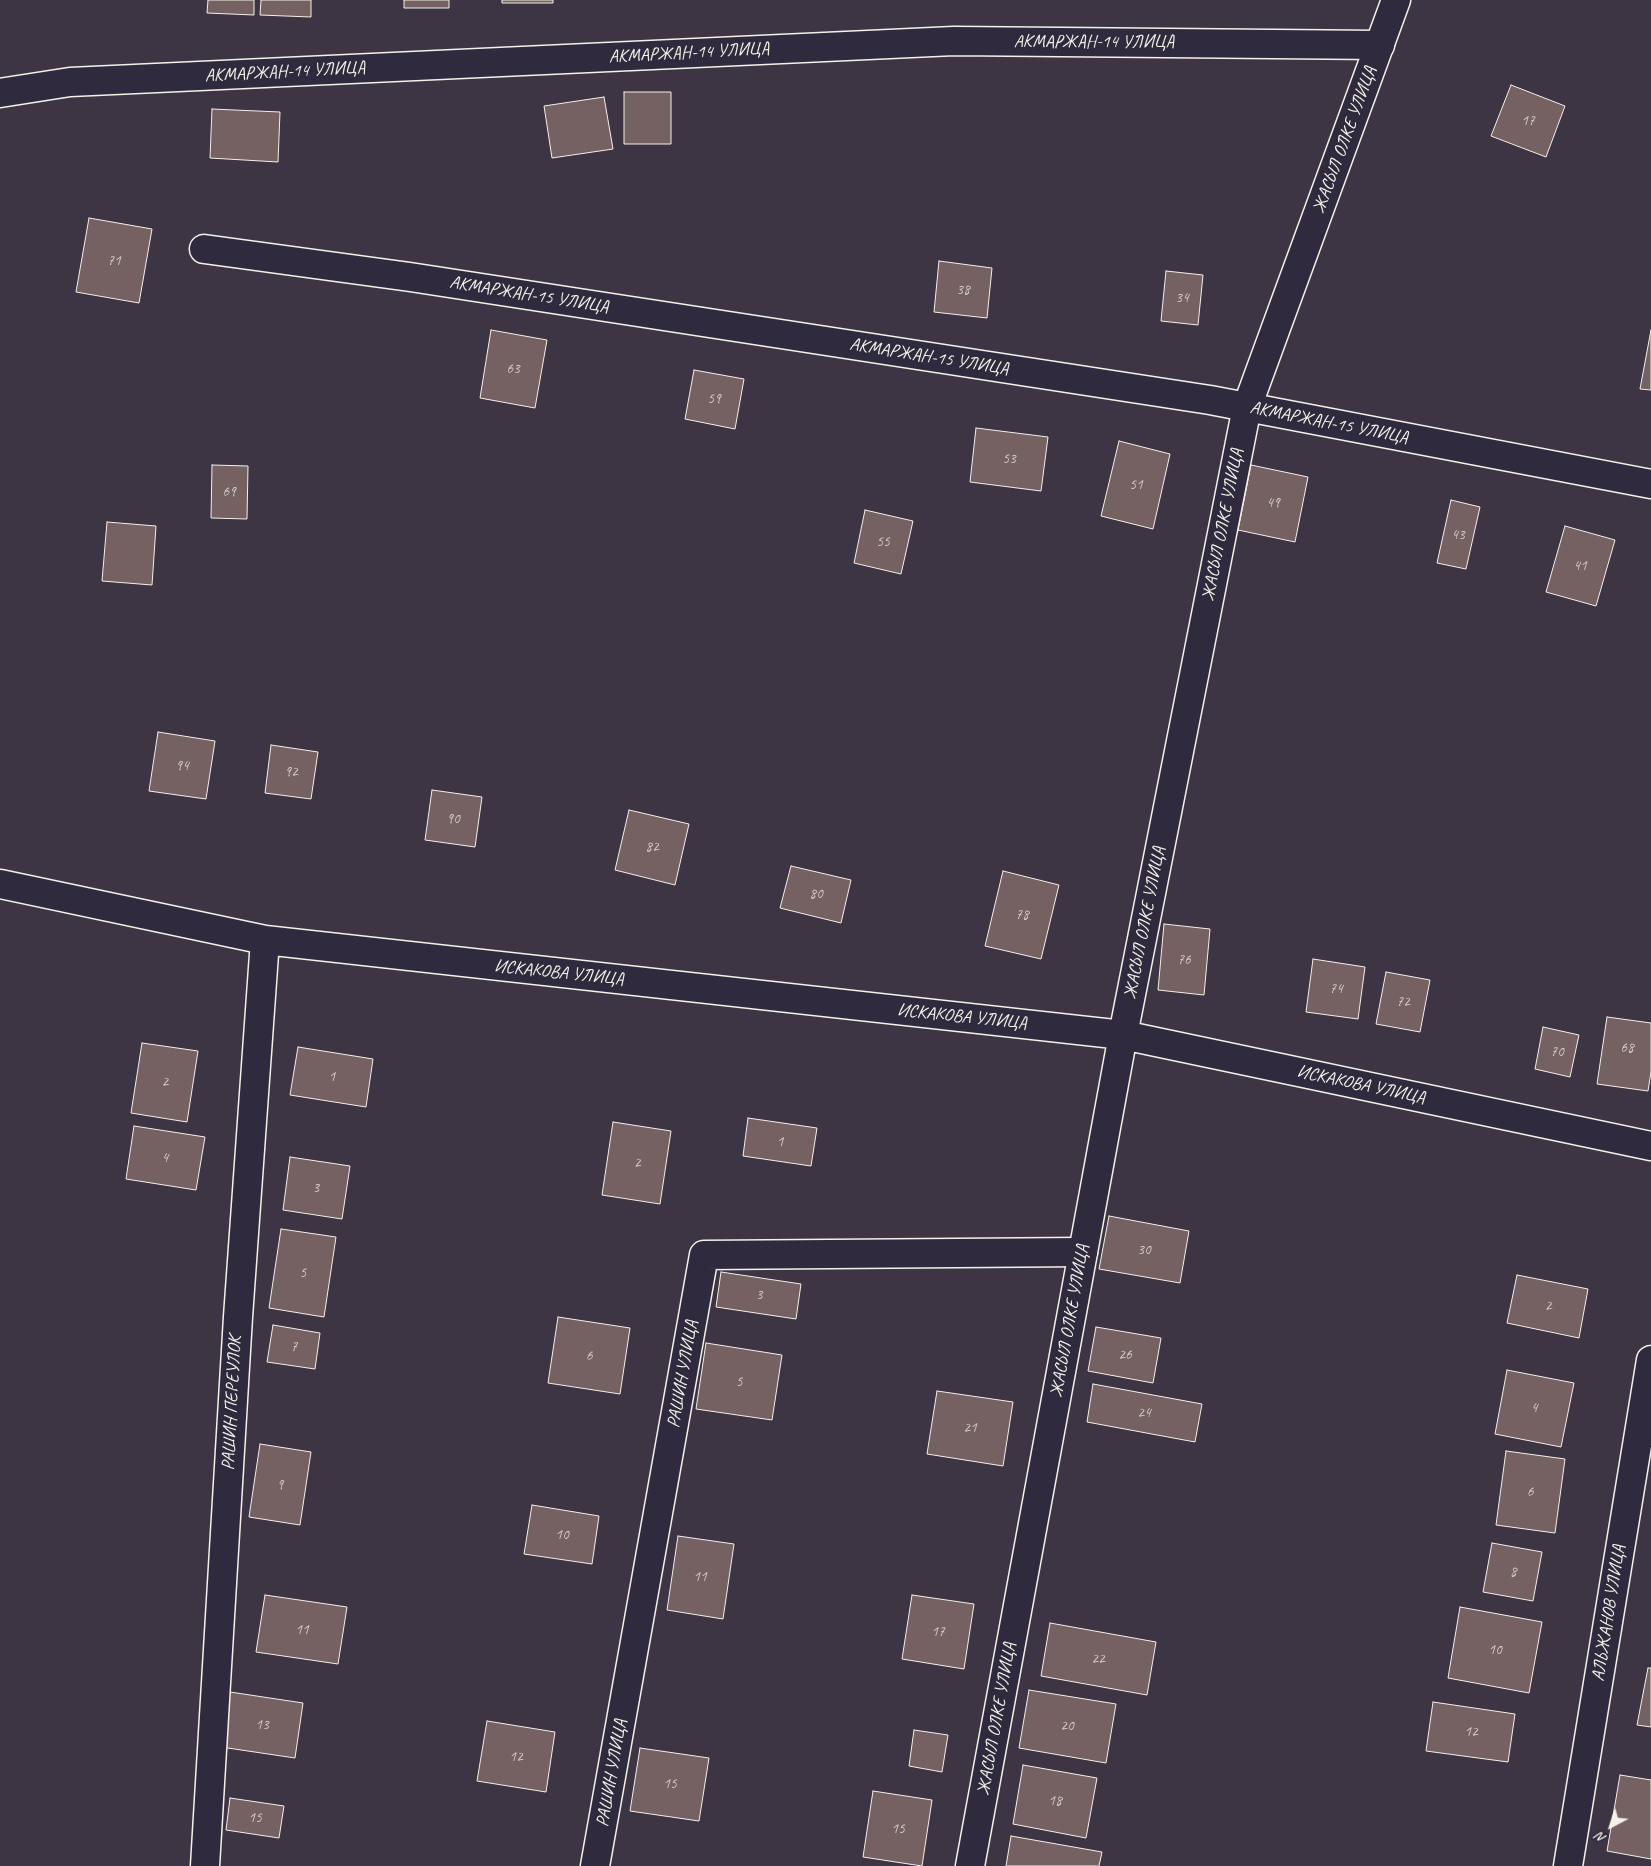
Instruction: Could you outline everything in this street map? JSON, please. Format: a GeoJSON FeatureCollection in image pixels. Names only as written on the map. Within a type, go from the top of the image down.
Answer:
{"type":"FeatureCollection","features":[{"type":"Feature","properties":{"kind":"street","name":"ЖАСЫЛ ОЛКЕ УЛИЦА"},"geometry":{"type":"LineString","coordinates":[[970,1866],[1123,1035],[1246,407],[1396,0]]}},
{"type":"Feature","properties":{"kind":"street","name":"АКМАРЖАН-14 УЛИЦА"},"geometry":{"type":"LineString","coordinates":[[0,93],[70,82],[954,41],[1380,45]]}},
{"type":"Feature","properties":{"kind":"street","name":"АКМАРЖАН-15 УЛИЦА"},"geometry":{"type":"LineString","coordinates":[[204,249],[430,280],[1246,407],[1651,484]]}},
{"type":"Feature","properties":{"kind":"street","name":"ИСКАКОВА УЛИЦА"},"geometry":{"type":"LineString","coordinates":[[0,884],[265,940],[1123,1035],[1651,1146]]}},
{"type":"Feature","properties":{"kind":"street","name":"РАШИН ПЕРЕУЛОК"},"geometry":{"type":"LineString","coordinates":[[205,1866],[238,1307],[265,940]]}},
{"type":"Feature","properties":{"kind":"street","name":"РАШИН УЛИЦА"},"geometry":{"type":"LineString","coordinates":[[595,1866],[704,1255],[1083,1252]]}},
{"type":"Feature","properties":{"kind":"street","name":"АЛЬЖАНОВ УЛИЦА"},"geometry":{"type":"LineString","coordinates":[[1568,1866],[1651,1360]]}},
{"type":"Feature","properties":{"kind":"building"},"geometry":{"type":"Polygon","coordinates":[[[208,0],[254,0],[254,15],[207,13],[208,0]]]}},
{"type":"Feature","properties":{"kind":"building"},"geometry":{"type":"Polygon","coordinates":[[[261,0],[311,0],[311,17],[260,15],[261,0]]]}},
{"type":"Feature","properties":{"kind":"building"},"geometry":{"type":"Polygon","coordinates":[[[404,0],[449,0],[449,8],[404,8],[404,0]]]}},
{"type":"Feature","properties":{"kind":"building"},"geometry":{"type":"Polygon","coordinates":[[[502,0],[553,0],[553,3],[502,3],[502,0]]]}},
{"type":"Feature","properties":{"kind":"building"},"geometry":{"type":"Polygon","coordinates":[[[1511,85],[1565,106],[1546,157],[1491,136],[1511,85]]]}},
{"type":"Feature","properties":{"kind":"building"},"geometry":{"type":"Polygon","coordinates":[[[624,92],[671,92],[671,144],[624,144],[624,92]]]}},
{"type":"Feature","properties":{"kind":"building"},"geometry":{"type":"Polygon","coordinates":[[[604,97],[613,149],[552,158],[544,106],[604,97]]]}},
{"type":"Feature","properties":{"kind":"building"},"geometry":{"type":"Polygon","coordinates":[[[212,109],[280,112],[278,162],[210,158],[212,109]]]}},
{"type":"Feature","properties":{"kind":"building"},"geometry":{"type":"Polygon","coordinates":[[[89,218],[152,229],[139,303],[76,292],[89,218]]]}},
{"type":"Feature","properties":{"kind":"building"},"geometry":{"type":"Polygon","coordinates":[[[939,261],[992,268],[987,318],[934,312],[939,261]]]}},
{"type":"Feature","properties":{"kind":"building"},"geometry":{"type":"Polygon","coordinates":[[[1166,271],[1203,275],[1198,325],[1161,321],[1166,271]]]}},
{"type":"Feature","properties":{"kind":"building"},"geometry":{"type":"Polygon","coordinates":[[[491,330],[547,340],[535,408],[480,398],[491,330]]]}},
{"type":"Feature","properties":{"kind":"building"},"geometry":{"type":"Polygon","coordinates":[[[1651,330],[1651,390],[1640,389],[1651,330]]]}},
{"type":"Feature","properties":{"kind":"building"},"geometry":{"type":"Polygon","coordinates":[[[694,370],[744,379],[735,429],[685,419],[694,370]]]}},
{"type":"Feature","properties":{"kind":"building"},"geometry":{"type":"Polygon","coordinates":[[[976,428],[1048,437],[1041,491],[970,482],[976,428]]]}},
{"type":"Feature","properties":{"kind":"building"},"geometry":{"type":"Polygon","coordinates":[[[1119,441],[1170,454],[1153,529],[1101,516],[1119,441]]]}},
{"type":"Feature","properties":{"kind":"building"},"geometry":{"type":"Polygon","coordinates":[[[212,465],[248,466],[247,519],[211,518],[212,465]]]}},
{"type":"Feature","properties":{"kind":"building"},"geometry":{"type":"Polygon","coordinates":[[[1251,465],[1308,477],[1295,542],[1238,530],[1251,465]]]}},
{"type":"Feature","properties":{"kind":"building"},"geometry":{"type":"Polygon","coordinates":[[[1451,500],[1480,507],[1466,569],[1437,563],[1451,500]]]}},
{"type":"Feature","properties":{"kind":"building"},"geometry":{"type":"Polygon","coordinates":[[[865,510],[913,521],[901,574],[854,563],[865,510]]]}},
{"type":"Feature","properties":{"kind":"building"},"geometry":{"type":"Polygon","coordinates":[[[107,522],[156,526],[152,585],[102,581],[107,522]]]}},
{"type":"Feature","properties":{"kind":"building"},"geometry":{"type":"Polygon","coordinates":[[[1565,526],[1615,540],[1596,606],[1546,592],[1565,526]]]}},
{"type":"Feature","properties":{"kind":"building"},"geometry":{"type":"Polygon","coordinates":[[[158,732],[215,741],[206,799],[149,791],[158,732]]]}},
{"type":"Feature","properties":{"kind":"building"},"geometry":{"type":"Polygon","coordinates":[[[271,745],[318,752],[311,799],[265,793],[271,745]]]}},
{"type":"Feature","properties":{"kind":"building"},"geometry":{"type":"Polygon","coordinates":[[[432,790],[482,797],[475,847],[425,840],[432,790]]]}},
{"type":"Feature","properties":{"kind":"building"},"geometry":{"type":"Polygon","coordinates":[[[629,810],[689,824],[675,885],[615,870],[629,810]]]}},
{"type":"Feature","properties":{"kind":"building"},"geometry":{"type":"Polygon","coordinates":[[[791,866],[851,880],[841,923],[780,908],[791,866]]]}},
{"type":"Feature","properties":{"kind":"building"},"geometry":{"type":"Polygon","coordinates":[[[1003,871],[1059,885],[1041,959],[985,946],[1003,871]]]}},
{"type":"Feature","properties":{"kind":"building"},"geometry":{"type":"Polygon","coordinates":[[[1164,924],[1210,929],[1204,995],[1158,990],[1164,924]]]}},
{"type":"Feature","properties":{"kind":"building"},"geometry":{"type":"Polygon","coordinates":[[[1313,959],[1365,967],[1358,1019],[1306,1012],[1313,959]]]}},
{"type":"Feature","properties":{"kind":"building"},"geometry":{"type":"Polygon","coordinates":[[[1386,972],[1430,980],[1420,1032],[1376,1024],[1386,972]]]}},
{"type":"Feature","properties":{"kind":"building"},"geometry":{"type":"Polygon","coordinates":[[[1607,1017],[1651,1023],[1651,1072],[1648,1091],[1597,1084],[1607,1017]]]}},
{"type":"Feature","properties":{"kind":"building"},"geometry":{"type":"Polygon","coordinates":[[[1543,1027],[1579,1035],[1570,1077],[1535,1069],[1543,1027]]]}},
{"type":"Feature","properties":{"kind":"building"},"geometry":{"type":"Polygon","coordinates":[[[142,1043],[198,1051],[187,1122],[131,1113],[142,1043]]]}},
{"type":"Feature","properties":{"kind":"building"},"geometry":{"type":"Polygon","coordinates":[[[298,1047],[373,1059],[366,1107],[290,1095],[298,1047]]]}},
{"type":"Feature","properties":{"kind":"building"},"geometry":{"type":"Polygon","coordinates":[[[748,1118],[817,1128],[811,1166],[743,1156],[748,1118]]]}},
{"type":"Feature","properties":{"kind":"building"},"geometry":{"type":"Polygon","coordinates":[[[613,1122],[671,1131],[660,1204],[602,1195],[613,1122]]]}},
{"type":"Feature","properties":{"kind":"building"},"geometry":{"type":"Polygon","coordinates":[[[134,1126],[205,1137],[196,1190],[126,1179],[134,1126]]]}},
{"type":"Feature","properties":{"kind":"building"},"geometry":{"type":"Polygon","coordinates":[[[290,1157],[350,1166],[342,1219],[283,1210],[290,1157]]]}},
{"type":"Feature","properties":{"kind":"building"},"geometry":{"type":"Polygon","coordinates":[[[1109,1216],[1189,1231],[1180,1283],[1099,1269],[1109,1216]]]}},
{"type":"Feature","properties":{"kind":"building"},"geometry":{"type":"Polygon","coordinates":[[[281,1229],[336,1237],[324,1317],[269,1308],[281,1229]]]}},
{"type":"Feature","properties":{"kind":"building"},"geometry":{"type":"Polygon","coordinates":[[[721,1272],[801,1284],[796,1319],[716,1307],[721,1272]]]}},
{"type":"Feature","properties":{"kind":"building"},"geometry":{"type":"Polygon","coordinates":[[[1517,1275],[1588,1289],[1579,1338],[1507,1323],[1517,1275]]]}},
{"type":"Feature","properties":{"kind":"building"},"geometry":{"type":"Polygon","coordinates":[[[558,1317],[630,1328],[620,1394],[548,1383],[558,1317]]]}},
{"type":"Feature","properties":{"kind":"building"},"geometry":{"type":"Polygon","coordinates":[[[273,1325],[320,1333],[315,1369],[267,1362],[273,1325]]]}},
{"type":"Feature","properties":{"kind":"building"},"geometry":{"type":"Polygon","coordinates":[[[1096,1327],[1161,1338],[1153,1383],[1088,1371],[1096,1327]]]}},
{"type":"Feature","properties":{"kind":"building"},"geometry":{"type":"Polygon","coordinates":[[[706,1343],[782,1355],[772,1420],[696,1409],[706,1343]]]}},
{"type":"Feature","properties":{"kind":"building"},"geometry":{"type":"Polygon","coordinates":[[[1507,1370],[1574,1383],[1561,1447],[1495,1434],[1507,1370]]]}},
{"type":"Feature","properties":{"kind":"building"},"geometry":{"type":"Polygon","coordinates":[[[1093,1384],[1202,1404],[1195,1442],[1087,1422],[1093,1384]]]}},
{"type":"Feature","properties":{"kind":"building"},"geometry":{"type":"Polygon","coordinates":[[[937,1391],[1013,1402],[1003,1466],[927,1454],[937,1391]]]}},
{"type":"Feature","properties":{"kind":"building"},"geometry":{"type":"Polygon","coordinates":[[[260,1444],[311,1452],[300,1525],[249,1517],[260,1444]]]}},
{"type":"Feature","properties":{"kind":"building"},"geometry":{"type":"Polygon","coordinates":[[[1506,1451],[1565,1459],[1555,1533],[1496,1525],[1506,1451]]]}},
{"type":"Feature","properties":{"kind":"building"},"geometry":{"type":"Polygon","coordinates":[[[532,1505],[599,1516],[592,1564],[524,1554],[532,1505]]]}},
{"type":"Feature","properties":{"kind":"building"},"geometry":{"type":"Polygon","coordinates":[[[678,1536],[734,1544],[723,1619],[667,1610],[678,1536]]]}},
{"type":"Feature","properties":{"kind":"building"},"geometry":{"type":"Polygon","coordinates":[[[1492,1543],[1542,1552],[1533,1601],[1483,1592],[1492,1543]]]}},
{"type":"Feature","properties":{"kind":"building"},"geometry":{"type":"Polygon","coordinates":[[[265,1595],[347,1607],[338,1664],[256,1652],[265,1595]]]}},
{"type":"Feature","properties":{"kind":"building"},"geometry":{"type":"Polygon","coordinates":[[[912,1595],[974,1604],[964,1669],[902,1659],[912,1595]]]}},
{"type":"Feature","properties":{"kind":"building"},"geometry":{"type":"Polygon","coordinates":[[[1460,1607],[1542,1622],[1529,1693],[1448,1678],[1460,1607]]]}},
{"type":"Feature","properties":{"kind":"building"},"geometry":{"type":"Polygon","coordinates":[[[1050,1623],[1156,1642],[1147,1695],[1041,1676],[1050,1623]]]}},
{"type":"Feature","properties":{"kind":"building"},"geometry":{"type":"Polygon","coordinates":[[[1648,1668],[1651,1668],[1651,1727],[1637,1725],[1648,1668]]]}},
{"type":"Feature","properties":{"kind":"building"},"geometry":{"type":"Polygon","coordinates":[[[1029,1690],[1116,1704],[1106,1763],[1019,1748],[1029,1690]]]}},
{"type":"Feature","properties":{"kind":"building"},"geometry":{"type":"Polygon","coordinates":[[[230,1692],[303,1703],[295,1758],[221,1747],[230,1692]]]}},
{"type":"Feature","properties":{"kind":"building"},"geometry":{"type":"Polygon","coordinates":[[[1433,1702],[1515,1714],[1508,1762],[1426,1751],[1433,1702]]]}},
{"type":"Feature","properties":{"kind":"building"},"geometry":{"type":"Polygon","coordinates":[[[487,1721],[555,1732],[546,1792],[477,1781],[487,1721]]]}},
{"type":"Feature","properties":{"kind":"building"},"geometry":{"type":"Polygon","coordinates":[[[914,1730],[948,1735],[942,1772],[909,1766],[914,1730]]]}},
{"type":"Feature","properties":{"kind":"building"},"geometry":{"type":"Polygon","coordinates":[[[640,1748],[709,1758],[699,1821],[630,1811],[640,1748]]]}},
{"type":"Feature","properties":{"kind":"building"},"geometry":{"type":"Polygon","coordinates":[[[1023,1765],[1097,1778],[1086,1838],[1013,1824],[1023,1765]]]}},
{"type":"Feature","properties":{"kind":"building"},"geometry":{"type":"Polygon","coordinates":[[[1620,1775],[1651,1780],[1651,1859],[1607,1851],[1620,1775]]]}},
{"type":"Feature","properties":{"kind":"building"},"geometry":{"type":"Polygon","coordinates":[[[873,1791],[932,1800],[922,1866],[863,1857],[873,1791]]]}},
{"type":"Feature","properties":{"kind":"building"},"geometry":{"type":"Polygon","coordinates":[[[230,1798],[284,1806],[279,1838],[226,1830],[230,1798]]]}},
{"type":"Feature","properties":{"kind":"building"},"geometry":{"type":"Polygon","coordinates":[[[1011,1836],[1102,1852],[1099,1866],[1006,1866],[1011,1836]]]}}]}
